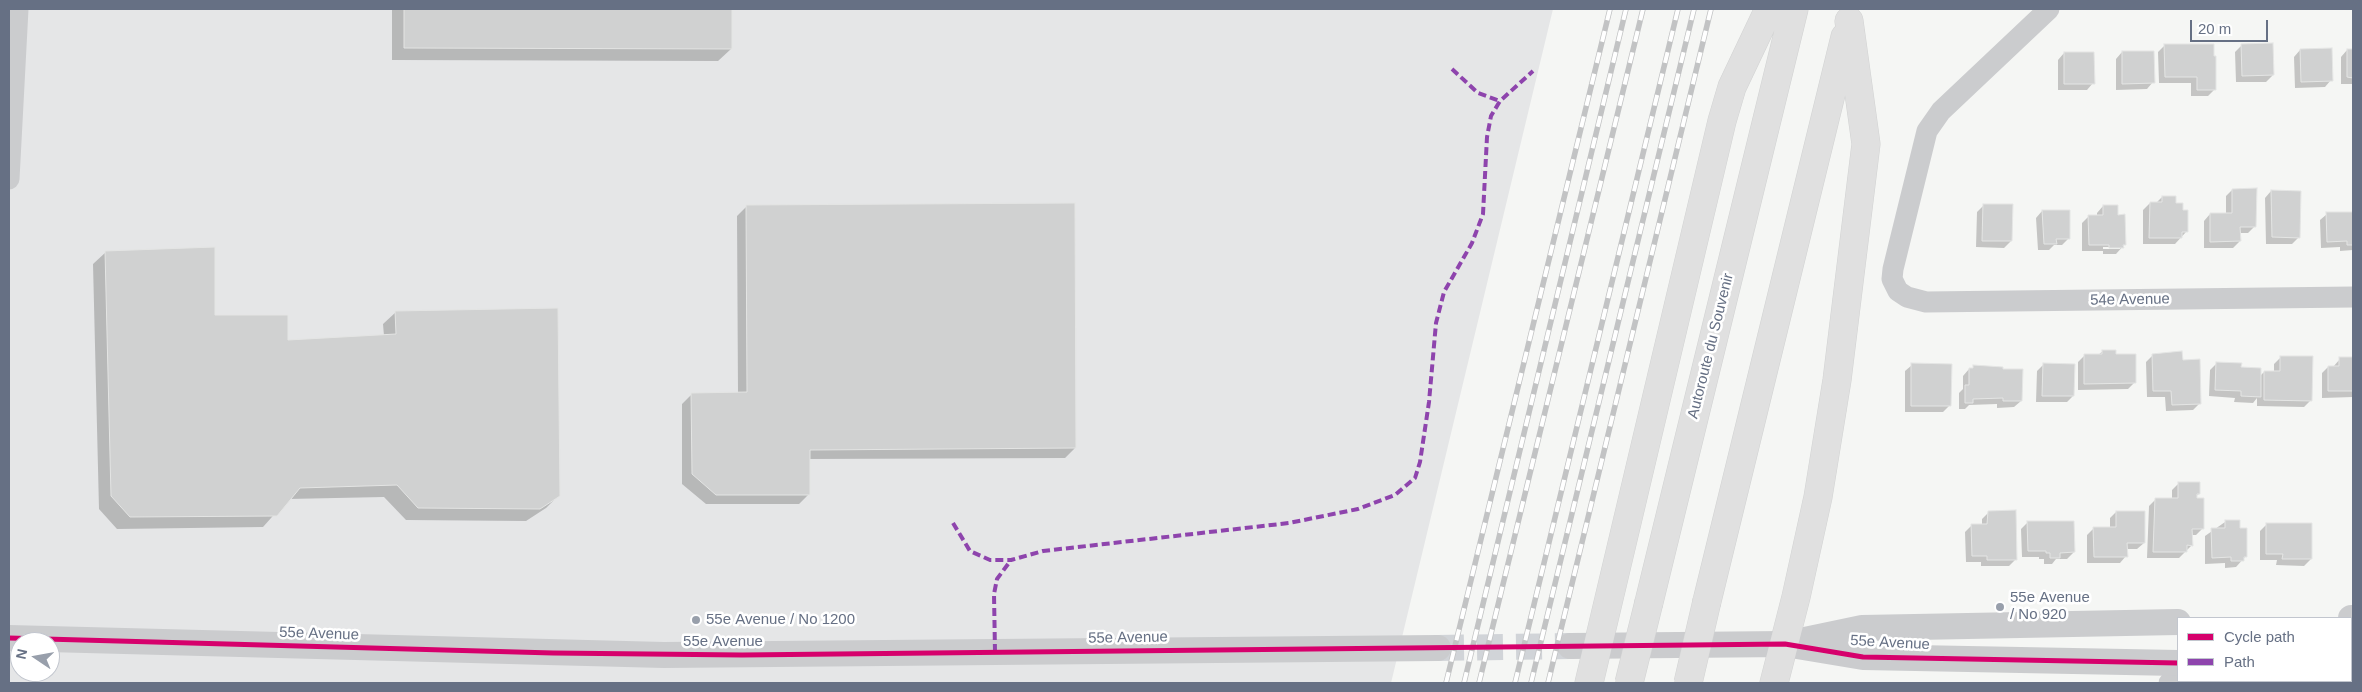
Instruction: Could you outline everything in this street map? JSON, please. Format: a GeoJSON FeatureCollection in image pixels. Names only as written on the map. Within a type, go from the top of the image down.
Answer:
{"type":"FeatureCollection","features":[{"type":"Feature","properties":{"kind":"highway"},"geometry":{"type":"LineString","coordinates":[[1589,683],[1722,121],[1732,87],[1770,9]]}},
{"type":"Feature","properties":{"kind":"highway","name":"Autoroute du Souvenir"},"geometry":{"type":"LineString","coordinates":[[1629,683],[1794,9]]}},
{"type":"Feature","properties":{"kind":"highway"},"geometry":{"type":"LineString","coordinates":[[1688,683],[1850,15]]}},
{"type":"Feature","properties":{"kind":"highway"},"geometry":{"type":"LineString","coordinates":[[1774,683],[1806,556],[1826,448],[1866,144],[1850,15]]}},
{"type":"Feature","properties":{"kind":"street"},"geometry":{"type":"LineString","coordinates":[[9,180],[18,9]]}},
{"type":"Feature","properties":{"kind":"street","name":"54e Avenue"},"geometry":{"type":"LineString","coordinates":[[2049,9],[1941,111],[1927,131],[1893,269],[1894,286],[1906,297],[1938,302],[2353,297]]}},
{"type":"Feature","properties":{"kind":"street","name":"55e Avenue"},"geometry":{"type":"LineString","coordinates":[[1785,644],[1862,628],[2177,622]]}},
{"type":"Feature","properties":{"kind":"street","name":"55e Avenue"},"geometry":{"type":"LineString","coordinates":[[9,638],[674,655],[1438,648]]}},
{"type":"Feature","properties":{"kind":"street","name":"55e Avenue"},"geometry":{"type":"LineString","coordinates":[[1570,646],[1785,644],[1863,657],[2177,663]]}},
{"type":"Feature","properties":{"kind":"shaded area"},"geometry":{"type":"Polygon","coordinates":[[[9,9],[1553,9],[1391,683],[9,683],[9,9]]]}},
{"type":"Feature","properties":{"kind":"building"},"geometry":{"type":"Polygon","coordinates":[[[404,9],[732,9],[732,49],[404,48],[404,9]]]}},
{"type":"Feature","properties":{"kind":"building"},"geometry":{"type":"Polygon","coordinates":[[[2273,43],[2274,75],[2242,76],[2241,44],[2273,43]]]}},
{"type":"Feature","properties":{"kind":"building"},"geometry":{"type":"Polygon","coordinates":[[[2164,44],[2214,44],[2216,90],[2197,90],[2197,77],[2165,77],[2164,44]]]}},
{"type":"Feature","properties":{"kind":"building"},"geometry":{"type":"Polygon","coordinates":[[[2332,48],[2333,81],[2301,82],[2300,49],[2332,48]]]}},
{"type":"Feature","properties":{"kind":"building"},"geometry":{"type":"Polygon","coordinates":[[[2347,49],[2353,49],[2353,78],[2347,77],[2347,49]]]}},
{"type":"Feature","properties":{"kind":"building"},"geometry":{"type":"Polygon","coordinates":[[[2122,51],[2154,51],[2155,83],[2122,84],[2122,51]]]}},
{"type":"Feature","properties":{"kind":"building"},"geometry":{"type":"Polygon","coordinates":[[[2064,52],[2094,52],[2095,84],[2064,84],[2064,52]]]}},
{"type":"Feature","properties":{"kind":"building"},"geometry":{"type":"Polygon","coordinates":[[[2257,188],[2256,227],[2240,227],[2241,241],[2210,242],[2210,213],[2232,213],[2232,189],[2257,188]]]}},
{"type":"Feature","properties":{"kind":"building"},"geometry":{"type":"Polygon","coordinates":[[[2271,190],[2301,191],[2300,238],[2272,237],[2271,190]]]}},
{"type":"Feature","properties":{"kind":"building"},"geometry":{"type":"Polygon","coordinates":[[[2162,196],[2176,196],[2176,203],[2183,203],[2183,210],[2188,210],[2188,232],[2182,232],[2182,238],[2149,238],[2150,202],[2162,202],[2162,196]]]}},
{"type":"Feature","properties":{"kind":"building"},"geometry":{"type":"Polygon","coordinates":[[[1075,203],[1076,448],[810,450],[810,495],[716,495],[692,474],[691,393],[747,392],[746,205],[1075,203]]]}},
{"type":"Feature","properties":{"kind":"building"},"geometry":{"type":"Polygon","coordinates":[[[1983,204],[2013,204],[2012,241],[1982,241],[1983,204]]]}},
{"type":"Feature","properties":{"kind":"building"},"geometry":{"type":"Polygon","coordinates":[[[2103,205],[2118,205],[2118,215],[2125,214],[2126,245],[2123,245],[2124,248],[2109,248],[2109,245],[2089,245],[2088,215],[2103,215],[2103,205]]]}},
{"type":"Feature","properties":{"kind":"building"},"geometry":{"type":"Polygon","coordinates":[[[2042,210],[2070,210],[2070,239],[2056,239],[2057,244],[2044,244],[2042,210]]]}},
{"type":"Feature","properties":{"kind":"building"},"geometry":{"type":"Polygon","coordinates":[[[2326,212],[2353,212],[2353,245],[2347,245],[2347,241],[2327,242],[2326,212]]]}},
{"type":"Feature","properties":{"kind":"building"},"geometry":{"type":"Polygon","coordinates":[[[215,247],[215,315],[288,315],[288,340],[396,334],[395,311],[558,308],[560,496],[540,509],[418,508],[397,485],[300,488],[277,516],[130,517],[111,496],[105,251],[215,247]]]}},
{"type":"Feature","properties":{"kind":"building"},"geometry":{"type":"Polygon","coordinates":[[[2102,350],[2116,350],[2116,354],[2136,354],[2136,383],[2084,384],[2084,354],[2102,354],[2102,350]]]}},
{"type":"Feature","properties":{"kind":"building"},"geometry":{"type":"Polygon","coordinates":[[[2182,351],[2183,360],[2200,359],[2201,404],[2172,405],[2171,391],[2153,391],[2152,354],[2182,351]]]}},
{"type":"Feature","properties":{"kind":"building"},"geometry":{"type":"Polygon","coordinates":[[[2280,356],[2313,356],[2312,401],[2264,400],[2264,371],[2280,371],[2280,356]]]}},
{"type":"Feature","properties":{"kind":"building"},"geometry":{"type":"Polygon","coordinates":[[[2339,357],[2353,357],[2353,391],[2328,391],[2328,366],[2339,366],[2339,357]]]}},
{"type":"Feature","properties":{"kind":"building"},"geometry":{"type":"Polygon","coordinates":[[[2216,362],[2242,363],[2241,367],[2261,368],[2261,397],[2241,396],[2241,391],[2215,390],[2216,362]]]}},
{"type":"Feature","properties":{"kind":"building"},"geometry":{"type":"Polygon","coordinates":[[[1911,363],[1952,364],[1951,406],[1911,406],[1911,363]]]}},
{"type":"Feature","properties":{"kind":"building"},"geometry":{"type":"Polygon","coordinates":[[[2043,363],[2075,364],[2074,396],[2042,396],[2043,363]]]}},
{"type":"Feature","properties":{"kind":"building"},"geometry":{"type":"Polygon","coordinates":[[[1973,365],[2003,367],[2003,369],[2023,369],[2022,401],[2003,401],[2003,398],[1973,399],[1973,403],[1965,403],[1965,385],[1969,385],[1969,368],[1973,368],[1973,365]]]}},
{"type":"Feature","properties":{"kind":"building"},"geometry":{"type":"Polygon","coordinates":[[[2178,482],[2200,482],[2200,494],[2197,494],[2197,498],[2204,498],[2204,529],[2192,529],[2193,546],[2187,545],[2187,552],[2153,552],[2155,498],[2178,498],[2178,482]]]}},
{"type":"Feature","properties":{"kind":"building"},"geometry":{"type":"Polygon","coordinates":[[[2016,510],[2017,560],[1987,560],[1987,556],[1972,556],[1971,524],[1987,524],[1988,511],[2016,510]]]}},
{"type":"Feature","properties":{"kind":"building"},"geometry":{"type":"Polygon","coordinates":[[[2116,511],[2145,511],[2145,543],[2127,543],[2128,557],[2094,557],[2093,527],[2116,527],[2116,511]]]}},
{"type":"Feature","properties":{"kind":"building"},"geometry":{"type":"Polygon","coordinates":[[[2225,520],[2240,520],[2240,528],[2247,528],[2247,557],[2244,557],[2244,561],[2231,561],[2231,557],[2212,558],[2211,528],[2225,528],[2225,520]]]}},
{"type":"Feature","properties":{"kind":"building"},"geometry":{"type":"Polygon","coordinates":[[[2027,521],[2074,521],[2075,552],[2060,553],[2060,558],[2050,558],[2050,553],[2046,553],[2046,551],[2028,551],[2027,521]]]}},
{"type":"Feature","properties":{"kind":"building"},"geometry":{"type":"Polygon","coordinates":[[[2266,523],[2312,523],[2312,559],[2282,559],[2283,554],[2266,554],[2266,523]]]}},
{"type":"Feature","properties":{"kind":"tunnel"},"geometry":{"type":"LineString","coordinates":[[1438,648],[1570,646]]}},
{"type":"Feature","properties":{"kind":"railway"},"geometry":{"type":"LineString","coordinates":[[1446,683],[1610,9]]}},
{"type":"Feature","properties":{"kind":"railway"},"geometry":{"type":"LineString","coordinates":[[1464,683],[1626,9]]}},
{"type":"Feature","properties":{"kind":"railway"},"geometry":{"type":"LineString","coordinates":[[1479,683],[1643,9]]}},
{"type":"Feature","properties":{"kind":"railway"},"geometry":{"type":"LineString","coordinates":[[1515,683],[1678,9]]}},
{"type":"Feature","properties":{"kind":"railway"},"geometry":{"type":"LineString","coordinates":[[1531,683],[1694,9]]}},
{"type":"Feature","properties":{"kind":"railway"},"geometry":{"type":"LineString","coordinates":[[1548,683],[1711,9]]}},
{"type":"Feature","properties":{"kind":"marked path"},"geometry":{"type":"LineString","coordinates":[[1452,69],[1478,93],[1500,101]]}},
{"type":"Feature","properties":{"kind":"marked path"},"geometry":{"type":"LineString","coordinates":[[953,523],[970,551],[990,560],[1011,560],[1043,551],[1289,523],[1358,509],[1395,495],[1415,478],[1420,462],[1429,402],[1436,323],[1444,292],[1472,243],[1483,214],[1487,137],[1491,116],[1500,101],[1533,71]]}},
{"type":"Feature","properties":{"kind":"marked path"},"geometry":{"type":"LineString","coordinates":[[995,652],[994,594],[997,579],[1011,560]]}},
{"type":"Feature","properties":{"kind":"cycle path"},"geometry":{"type":"LineString","coordinates":[[9,638],[553,653],[742,655],[1785,644],[1863,657],[2177,663]]}},
{"type":"Feature","properties":{"kind":"place","name":"55e Avenue / No 920"},"geometry":{"type":"Point","coordinates":[2000,607]}},
{"type":"Feature","properties":{"kind":"place","name":"55e Avenue / No 1200"},"geometry":{"type":"Point","coordinates":[696,620]}}]}
